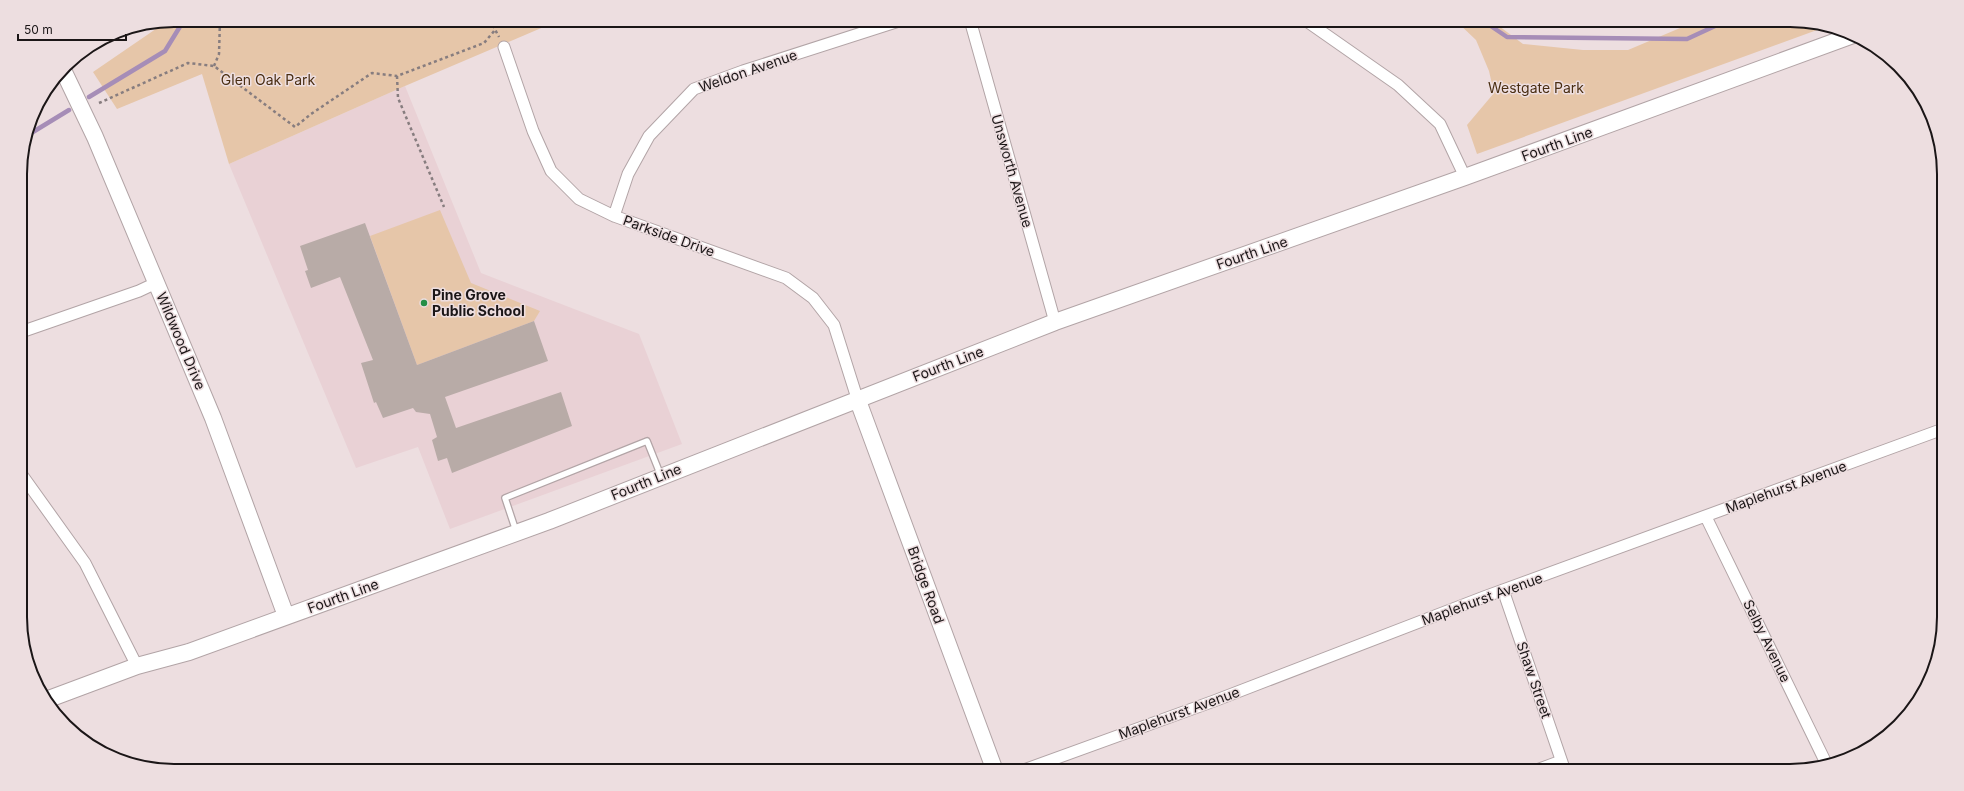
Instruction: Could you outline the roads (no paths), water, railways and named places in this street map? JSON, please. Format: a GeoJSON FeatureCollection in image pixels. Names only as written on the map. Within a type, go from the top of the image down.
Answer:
{"type":"FeatureCollection","features":[{"type":"Feature","properties":{"kind":"street","name":"Weldon Avenue"},"geometry":{"type":"LineString","coordinates":[[614,216],[628,174],[649,136],[694,89],[743,71],[880,27]]}},
{"type":"Feature","properties":{"kind":"street","name":"Unsworth Avenue"},"geometry":{"type":"LineString","coordinates":[[972,27],[1055,322]]}},
{"type":"Feature","properties":{"kind":"street"},"geometry":{"type":"LineString","coordinates":[[1315,27],[1398,85],[1440,124],[1465,177]]}},
{"type":"Feature","properties":{"kind":"street","name":"Fourth Line"},"geometry":{"type":"LineString","coordinates":[[52,698],[137,666],[189,652],[516,532],[1055,322],[1465,177],[1845,38]]}},
{"type":"Feature","properties":{"kind":"street","name":"Parkside Drive"},"geometry":{"type":"LineString","coordinates":[[504,47],[533,131],[552,171],[579,199],[614,216],[786,278],[813,298],[834,325],[858,398]]}},
{"type":"Feature","properties":{"kind":"street","name":"Wildwood Drive"},"geometry":{"type":"LineString","coordinates":[[66,75],[96,137],[213,418],[286,616]]}},
{"type":"Feature","properties":{"kind":"street"},"geometry":{"type":"LineString","coordinates":[[27,330],[139,291],[156,283]]}},
{"type":"Feature","properties":{"kind":"street","name":"Bridge Road"},"geometry":{"type":"LineString","coordinates":[[858,398],[991,764]]}},
{"type":"Feature","properties":{"kind":"street","name":"Maplehurst Avenue"},"geometry":{"type":"LineString","coordinates":[[1040,764],[1214,701],[1503,590],[1937,431]]}},
{"type":"Feature","properties":{"kind":"street"},"geometry":{"type":"LineString","coordinates":[[27,482],[85,563],[137,666]]}},
{"type":"Feature","properties":{"kind":"street","name":"Selby Avenue"},"geometry":{"type":"LineString","coordinates":[[1706,517],[1824,760]]}},
{"type":"Feature","properties":{"kind":"street","name":"Shaw Street"},"geometry":{"type":"LineString","coordinates":[[1503,590],[1562,764]]}},
{"type":"Feature","properties":{"kind":"lane"},"geometry":{"type":"LineString","coordinates":[[516,532],[505,498],[647,441],[661,476]]}},
{"type":"Feature","properties":{"kind":"waterway"},"geometry":{"type":"LineString","coordinates":[[89,97],[165,51],[180,27]]}},
{"type":"Feature","properties":{"kind":"waterway"},"geometry":{"type":"LineString","coordinates":[[1492,27],[1507,37],[1687,39],[1713,27]]}},
{"type":"Feature","properties":{"kind":"waterway"},"geometry":{"type":"LineString","coordinates":[[33,132],[69,110]]}},
{"type":"Feature","properties":{"kind":"place","name":"Pine Grove Public School"},"geometry":{"type":"Point","coordinates":[424,303]}},
{"type":"Feature","properties":{"kind":"park label","name":"Glen Oak Park"},"geometry":{"type":"Point","coordinates":[268,80]}},
{"type":"Feature","properties":{"kind":"park label","name":"Westgate Park"},"geometry":{"type":"Point","coordinates":[1536,88]}}]}
